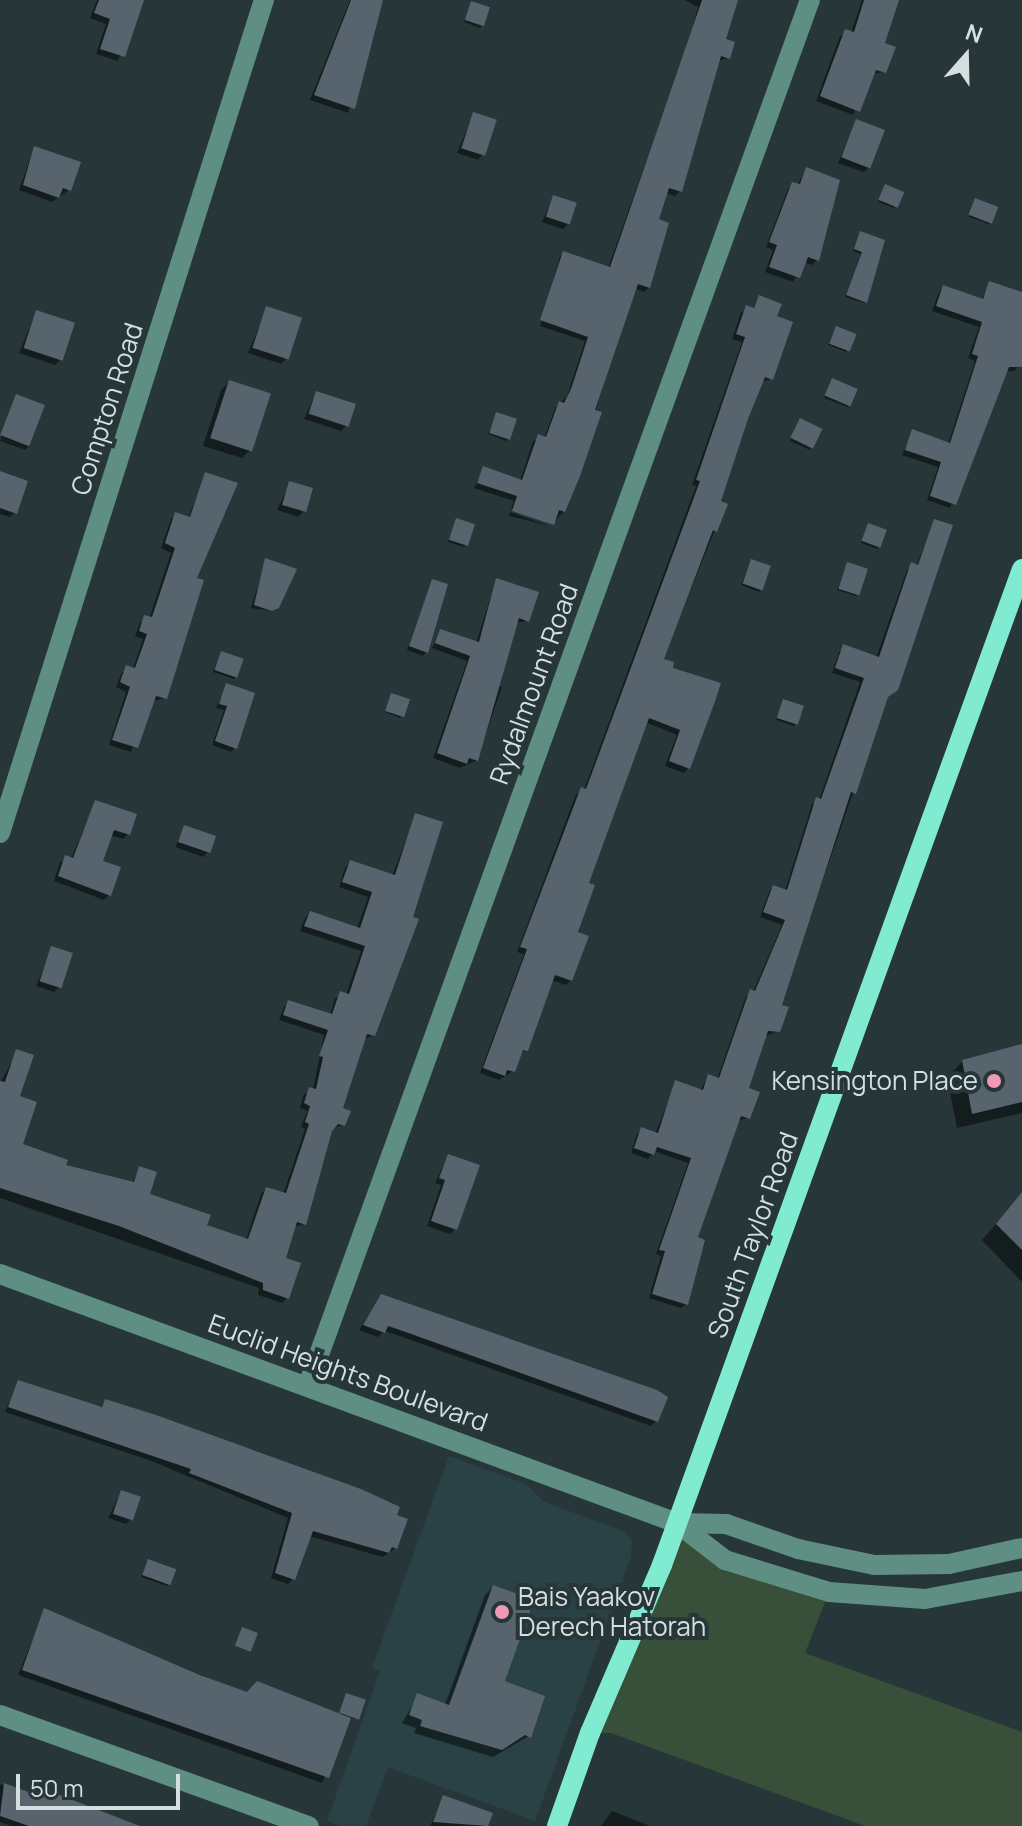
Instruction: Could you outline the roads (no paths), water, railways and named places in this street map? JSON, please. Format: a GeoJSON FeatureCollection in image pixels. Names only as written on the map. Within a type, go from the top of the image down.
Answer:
{"type":"FeatureCollection","features":[{"type":"Feature","properties":{"kind":"main road","name":"South Taylor Road"},"geometry":{"type":"LineString","coordinates":[[557,1826],[677,1523],[1022,569]]}},
{"type":"Feature","properties":{"kind":"street","name":"Compton Road"},"geometry":{"type":"LineString","coordinates":[[0,833],[264,0]]}},
{"type":"Feature","properties":{"kind":"street","name":"Rydalmount Road"},"geometry":{"type":"LineString","coordinates":[[308,1385],[810,0]]}},
{"type":"Feature","properties":{"kind":"street","name":"Euclid Heights Boulevard"},"geometry":{"type":"LineString","coordinates":[[0,1274],[677,1523]]}},
{"type":"Feature","properties":{"kind":"street"},"geometry":{"type":"LineString","coordinates":[[677,1523],[726,1524],[798,1549],[874,1565],[949,1564],[1022,1548]]}},
{"type":"Feature","properties":{"kind":"street"},"geometry":{"type":"LineString","coordinates":[[677,1523],[725,1560],[829,1592],[925,1599],[1022,1581]]}},
{"type":"Feature","properties":{"kind":"street"},"geometry":{"type":"LineString","coordinates":[[0,1715],[309,1826]]}},
{"type":"Feature","properties":{"kind":"place","name":"Kensington Place"},"geometry":{"type":"Point","coordinates":[994,1081]}},
{"type":"Feature","properties":{"kind":"place","name":"Bais Yaakov Derech Hatorah"},"geometry":{"type":"Point","coordinates":[502,1612]}}]}
